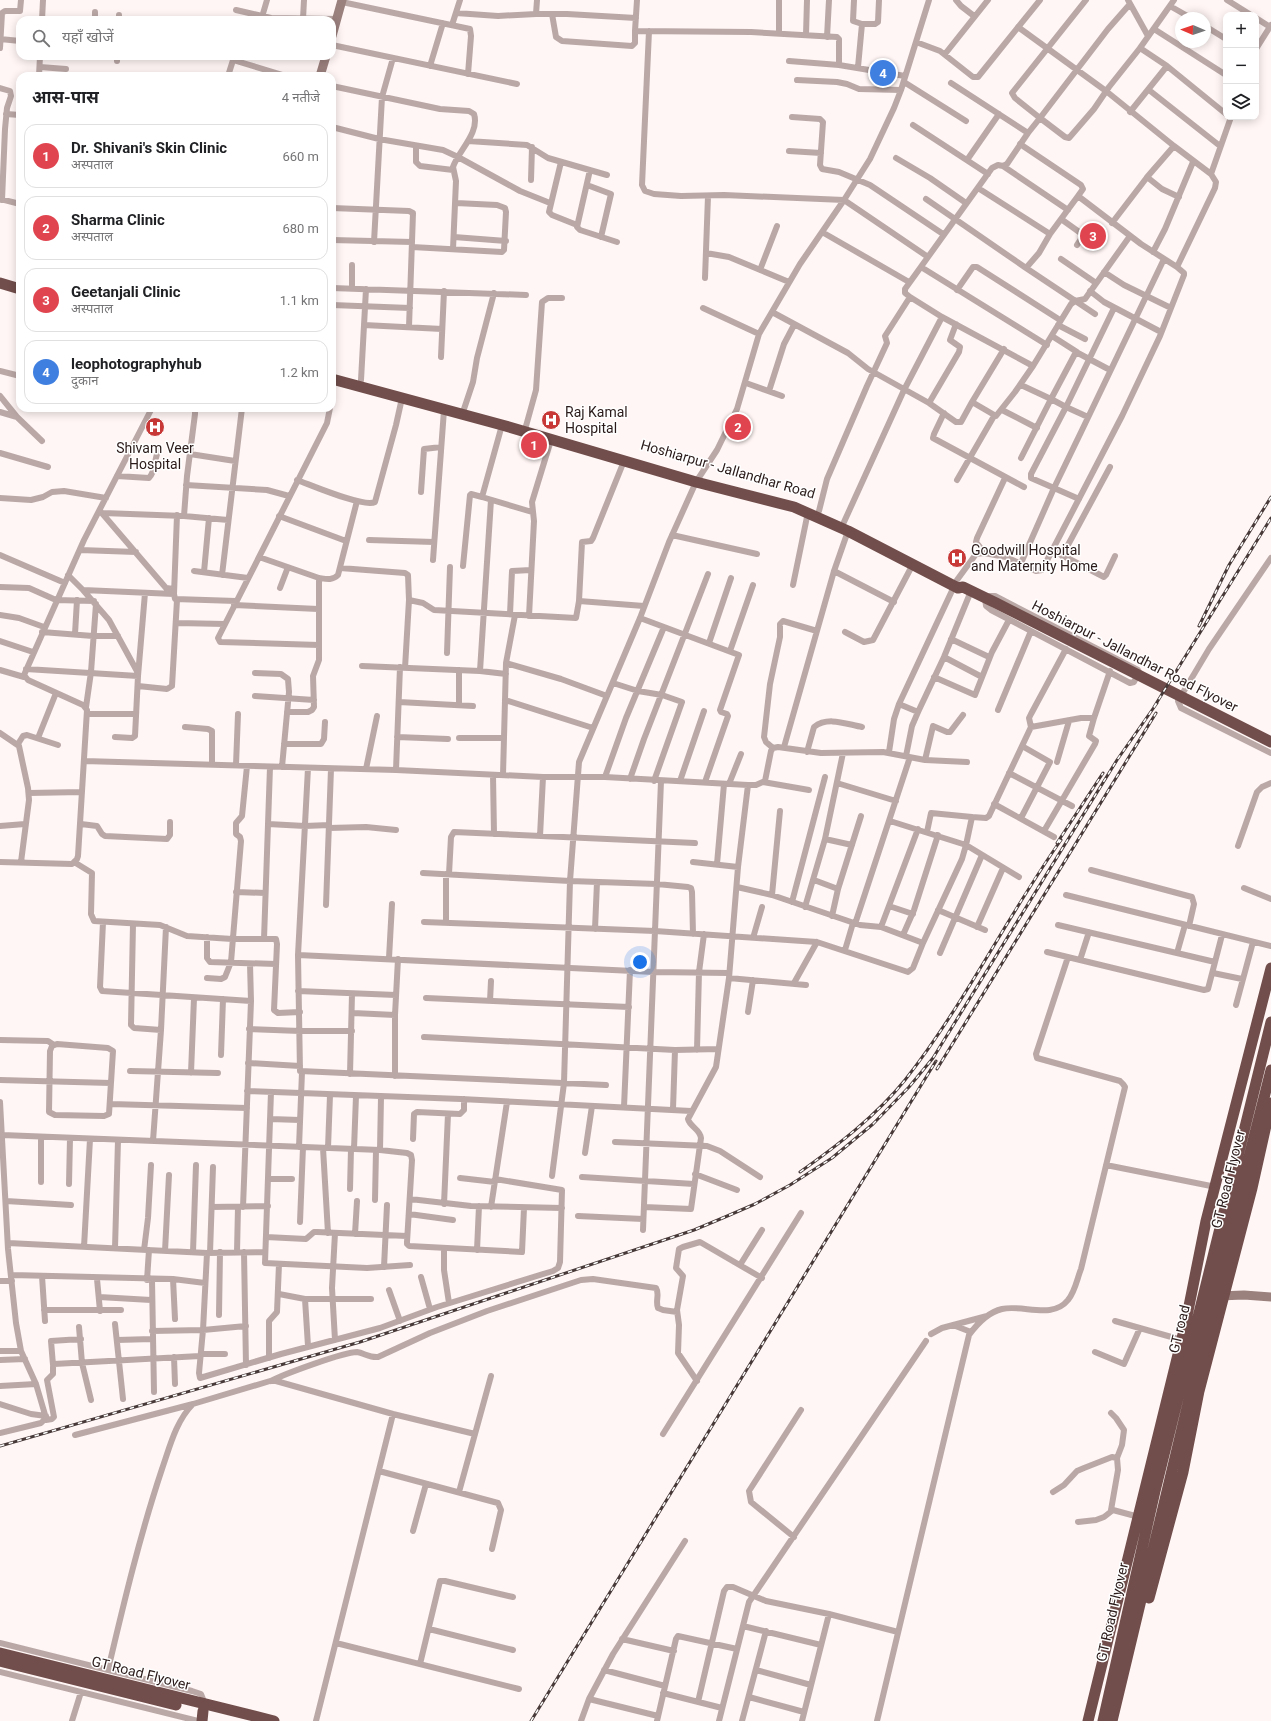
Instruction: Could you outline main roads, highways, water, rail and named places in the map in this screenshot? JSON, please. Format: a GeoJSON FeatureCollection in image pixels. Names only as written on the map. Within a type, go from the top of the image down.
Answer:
{"type":"FeatureCollection","features":[{"type":"Feature","properties":{"kind":"highway"},"geometry":{"type":"LineString","coordinates":[[0,277],[16,282]]}},
{"type":"Feature","properties":{"kind":"highway"},"geometry":{"type":"LineString","coordinates":[[0,283],[16,288]]}},
{"type":"Feature","properties":{"kind":"highway","name":"Hoshiarpur - Jallandhar Road"},"geometry":{"type":"LineString","coordinates":[[336,373],[526,426],[698,479],[814,512],[846,526],[984,598]]}},
{"type":"Feature","properties":{"kind":"highway","name":"Hoshiarpur - Jallandhar Road"},"geometry":{"type":"LineString","coordinates":[[336,380],[502,425],[624,461],[698,479]]}},
{"type":"Feature","properties":{"kind":"highway","name":"Hoshiarpur - Jallandhar Road"},"geometry":{"type":"LineString","coordinates":[[846,526],[913,564],[961,586]]}},
{"type":"Feature","properties":{"kind":"highway","name":"Hoshiarpur - Jallandhar Road Flyover"},"geometry":{"type":"LineString","coordinates":[[984,598],[1271,742]]}},
{"type":"Feature","properties":{"kind":"highway"},"geometry":{"type":"LineString","coordinates":[[1088,1721],[1109,1630],[1139,1517],[1182,1340],[1206,1221],[1216,1187],[1271,968]]}},
{"type":"Feature","properties":{"kind":"highway","name":"GT Road Flyover"},"geometry":{"type":"LineString","coordinates":[[1236,1157],[1271,1022]]}},
{"type":"Feature","properties":{"kind":"highway","name":"GT Road Flyover"},"geometry":{"type":"LineString","coordinates":[[1218,1296],[1266,1105],[1271,1070]]}},
{"type":"Feature","properties":{"kind":"highway"},"geometry":{"type":"LineString","coordinates":[[1232,1120],[1236,1157]]}},
{"type":"Feature","properties":{"kind":"highway","name":"GT road"},"geometry":{"type":"LineString","coordinates":[[1151,1509],[1236,1157]]}},
{"type":"Feature","properties":{"kind":"highway"},"geometry":{"type":"LineString","coordinates":[[1119,1721],[1138,1638],[1183,1472],[1218,1296]]}},
{"type":"Feature","properties":{"kind":"highway","name":"GT road"},"geometry":{"type":"LineString","coordinates":[[1154,1544],[1218,1296]]}},
{"type":"Feature","properties":{"kind":"highway"},"geometry":{"type":"LineString","coordinates":[[1139,1517],[1151,1509]]}},
{"type":"Feature","properties":{"kind":"highway","name":"GT Road Flyover"},"geometry":{"type":"LineString","coordinates":[[1103,1721],[1151,1509]]}},
{"type":"Feature","properties":{"kind":"highway"},"geometry":{"type":"LineString","coordinates":[[1154,1544],[1158,1566]]}},
{"type":"Feature","properties":{"kind":"highway","name":"GT Road Flyover"},"geometry":{"type":"LineString","coordinates":[[1112,1721],[1154,1544]]}},
{"type":"Feature","properties":{"kind":"highway","name":"GT Road Flyover"},"geometry":{"type":"LineString","coordinates":[[0,1653],[202,1714],[274,1721]]}},
{"type":"Feature","properties":{"kind":"highway","name":"GT Road Flyover"},"geometry":{"type":"LineString","coordinates":[[0,1661],[202,1714],[243,1721]]}},
{"type":"Feature","properties":{"kind":"railway"},"geometry":{"type":"LineString","coordinates":[[1199,626],[1229,565],[1271,497]]}},
{"type":"Feature","properties":{"kind":"railway"},"geometry":{"type":"LineString","coordinates":[[1154,707],[1271,518]]}},
{"type":"Feature","properties":{"kind":"railway"},"geometry":{"type":"LineString","coordinates":[[0,1446],[360,1342],[694,1230],[755,1204],[790,1185],[832,1158],[873,1124],[909,1087],[933,1058],[1117,760],[1157,703]]}},
{"type":"Feature","properties":{"kind":"railway"},"geometry":{"type":"LineString","coordinates":[[937,1069],[1156,713]]}},
{"type":"Feature","properties":{"kind":"railway"},"geometry":{"type":"LineString","coordinates":[[1057,843],[1103,773]]}},
{"type":"Feature","properties":{"kind":"railway"},"geometry":{"type":"LineString","coordinates":[[800,1172],[869,1118],[905,1080],[947,1022],[1022,900],[1061,840]]}},
{"type":"Feature","properties":{"kind":"railway"},"geometry":{"type":"LineString","coordinates":[[531,1721],[936,1061]]}},
{"type":"Feature","properties":{"kind":"place","name":"leophotographyhub"},"geometry":{"type":"Point","coordinates":[883,73]}},
{"type":"Feature","properties":{"kind":"place","name":"Geetanjali Clinic"},"geometry":{"type":"Point","coordinates":[1093,236]}},
{"type":"Feature","properties":{"kind":"place","name":"Raj Kamal Hospital"},"geometry":{"type":"Point","coordinates":[551,420]}},
{"type":"Feature","properties":{"kind":"place","name":"Shivam Veer Hospital"},"geometry":{"type":"Point","coordinates":[155,427]}},
{"type":"Feature","properties":{"kind":"place","name":"Sharma Clinic"},"geometry":{"type":"Point","coordinates":[738,427]}},
{"type":"Feature","properties":{"kind":"place","name":"Dr. Shivani's Skin Clinic"},"geometry":{"type":"Point","coordinates":[534,445]}},
{"type":"Feature","properties":{"kind":"place","name":"Goodwill Hospital and Maternity Home"},"geometry":{"type":"Point","coordinates":[957,558]}}]}
